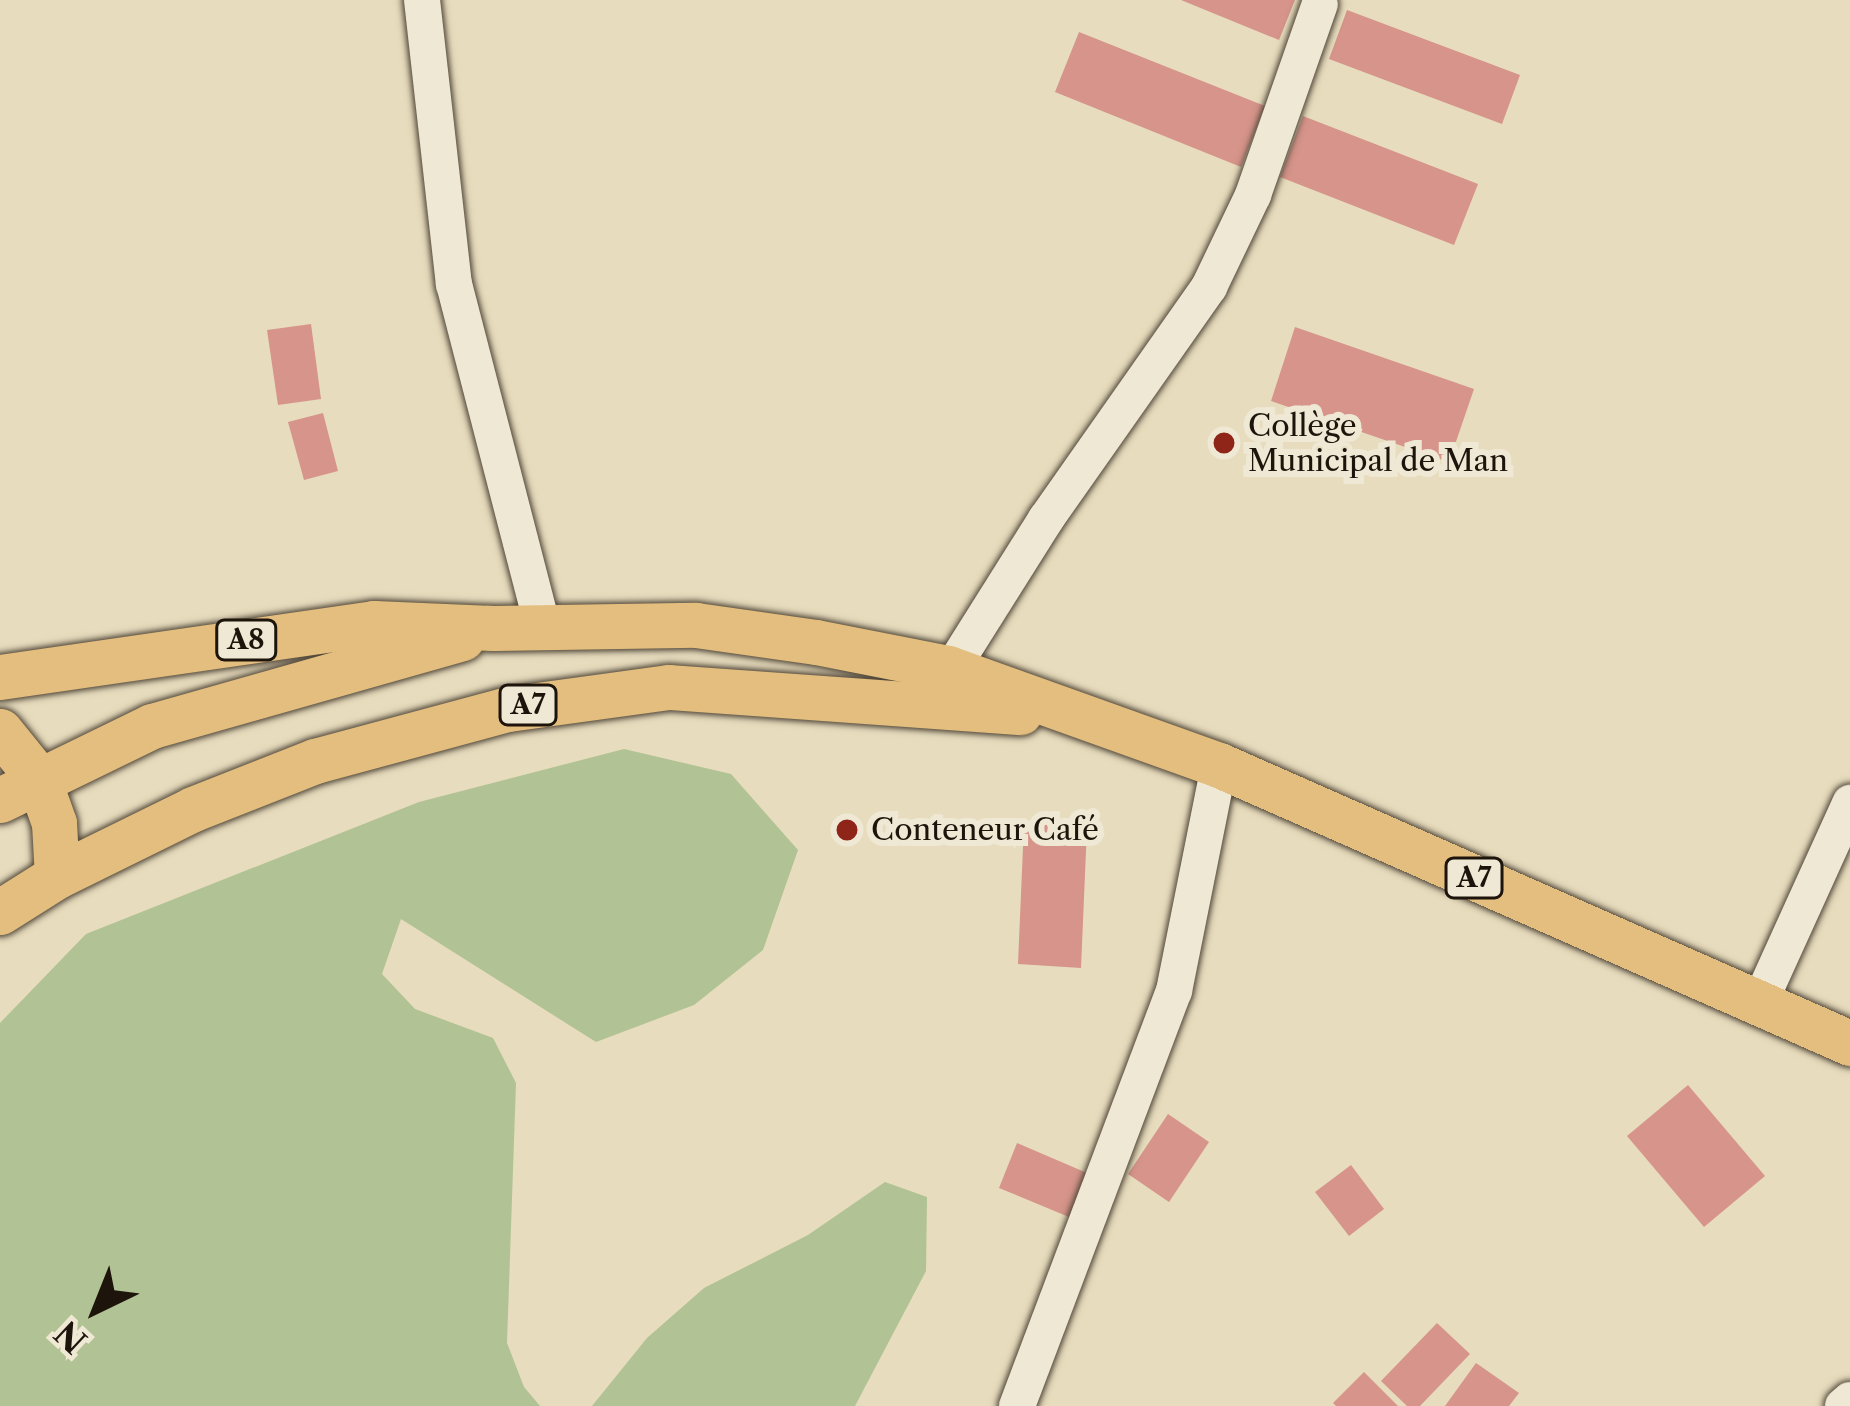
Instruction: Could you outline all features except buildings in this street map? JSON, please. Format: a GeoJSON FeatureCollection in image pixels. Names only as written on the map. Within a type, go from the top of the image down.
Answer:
{"type":"FeatureCollection","features":[{"type":"Feature","properties":{"kind":"main road","name":"A8"},"geometry":{"type":"LineString","coordinates":[[0,677],[374,623],[494,628]]}},
{"type":"Feature","properties":{"kind":"main road","name":"A7"},"geometry":{"type":"LineString","coordinates":[[19,789],[152,727],[494,628],[696,625],[1096,719],[1219,765],[1850,1043]]}},
{"type":"Feature","properties":{"kind":"main road","name":"A7"},"geometry":{"type":"LineString","coordinates":[[0,912],[57,876],[193,809],[315,761],[508,709],[669,687],[940,686]]}},
{"type":"Feature","properties":{"kind":"main road"},"geometry":{"type":"LineString","coordinates":[[0,731],[19,789],[55,824],[57,876]]}},
{"type":"Feature","properties":{"kind":"street"},"geometry":{"type":"LineString","coordinates":[[422,0],[454,284],[544,627]]}},
{"type":"Feature","properties":{"kind":"street"},"geometry":{"type":"LineString","coordinates":[[940,686],[1209,287],[1253,195],[1320,4]]}},
{"type":"Feature","properties":{"kind":"street"},"geometry":{"type":"LineString","coordinates":[[1017,1406],[1174,991],[1219,765]]}},
{"type":"Feature","properties":{"kind":"street"},"geometry":{"type":"LineString","coordinates":[[1759,1004],[1850,803]]}},
{"type":"Feature","properties":{"kind":"street"},"geometry":{"type":"LineString","coordinates":[[1843,1406],[1850,1400]]}},
{"type":"Feature","properties":{"kind":"green space"},"geometry":{"type":"Polygon","coordinates":[[[624,749],[731,774],[798,850],[763,950],[694,1005],[596,1042],[401,919],[382,974],[415,1009],[493,1038],[516,1083],[507,1343],[524,1387],[540,1406],[0,1406],[0,1023],[86,934],[419,802],[624,749]]]}},
{"type":"Feature","properties":{"kind":"green space"},"geometry":{"type":"Polygon","coordinates":[[[885,1182],[927,1197],[926,1271],[855,1406],[592,1406],[647,1338],[704,1288],[808,1235],[885,1182]]]}},
{"type":"Feature","properties":{"kind":"place","name":"Collège Municipal de Man"},"geometry":{"type":"Point","coordinates":[1224,443]}},
{"type":"Feature","properties":{"kind":"place","name":"Conteneur Café"},"geometry":{"type":"Point","coordinates":[847,830]}}]}
